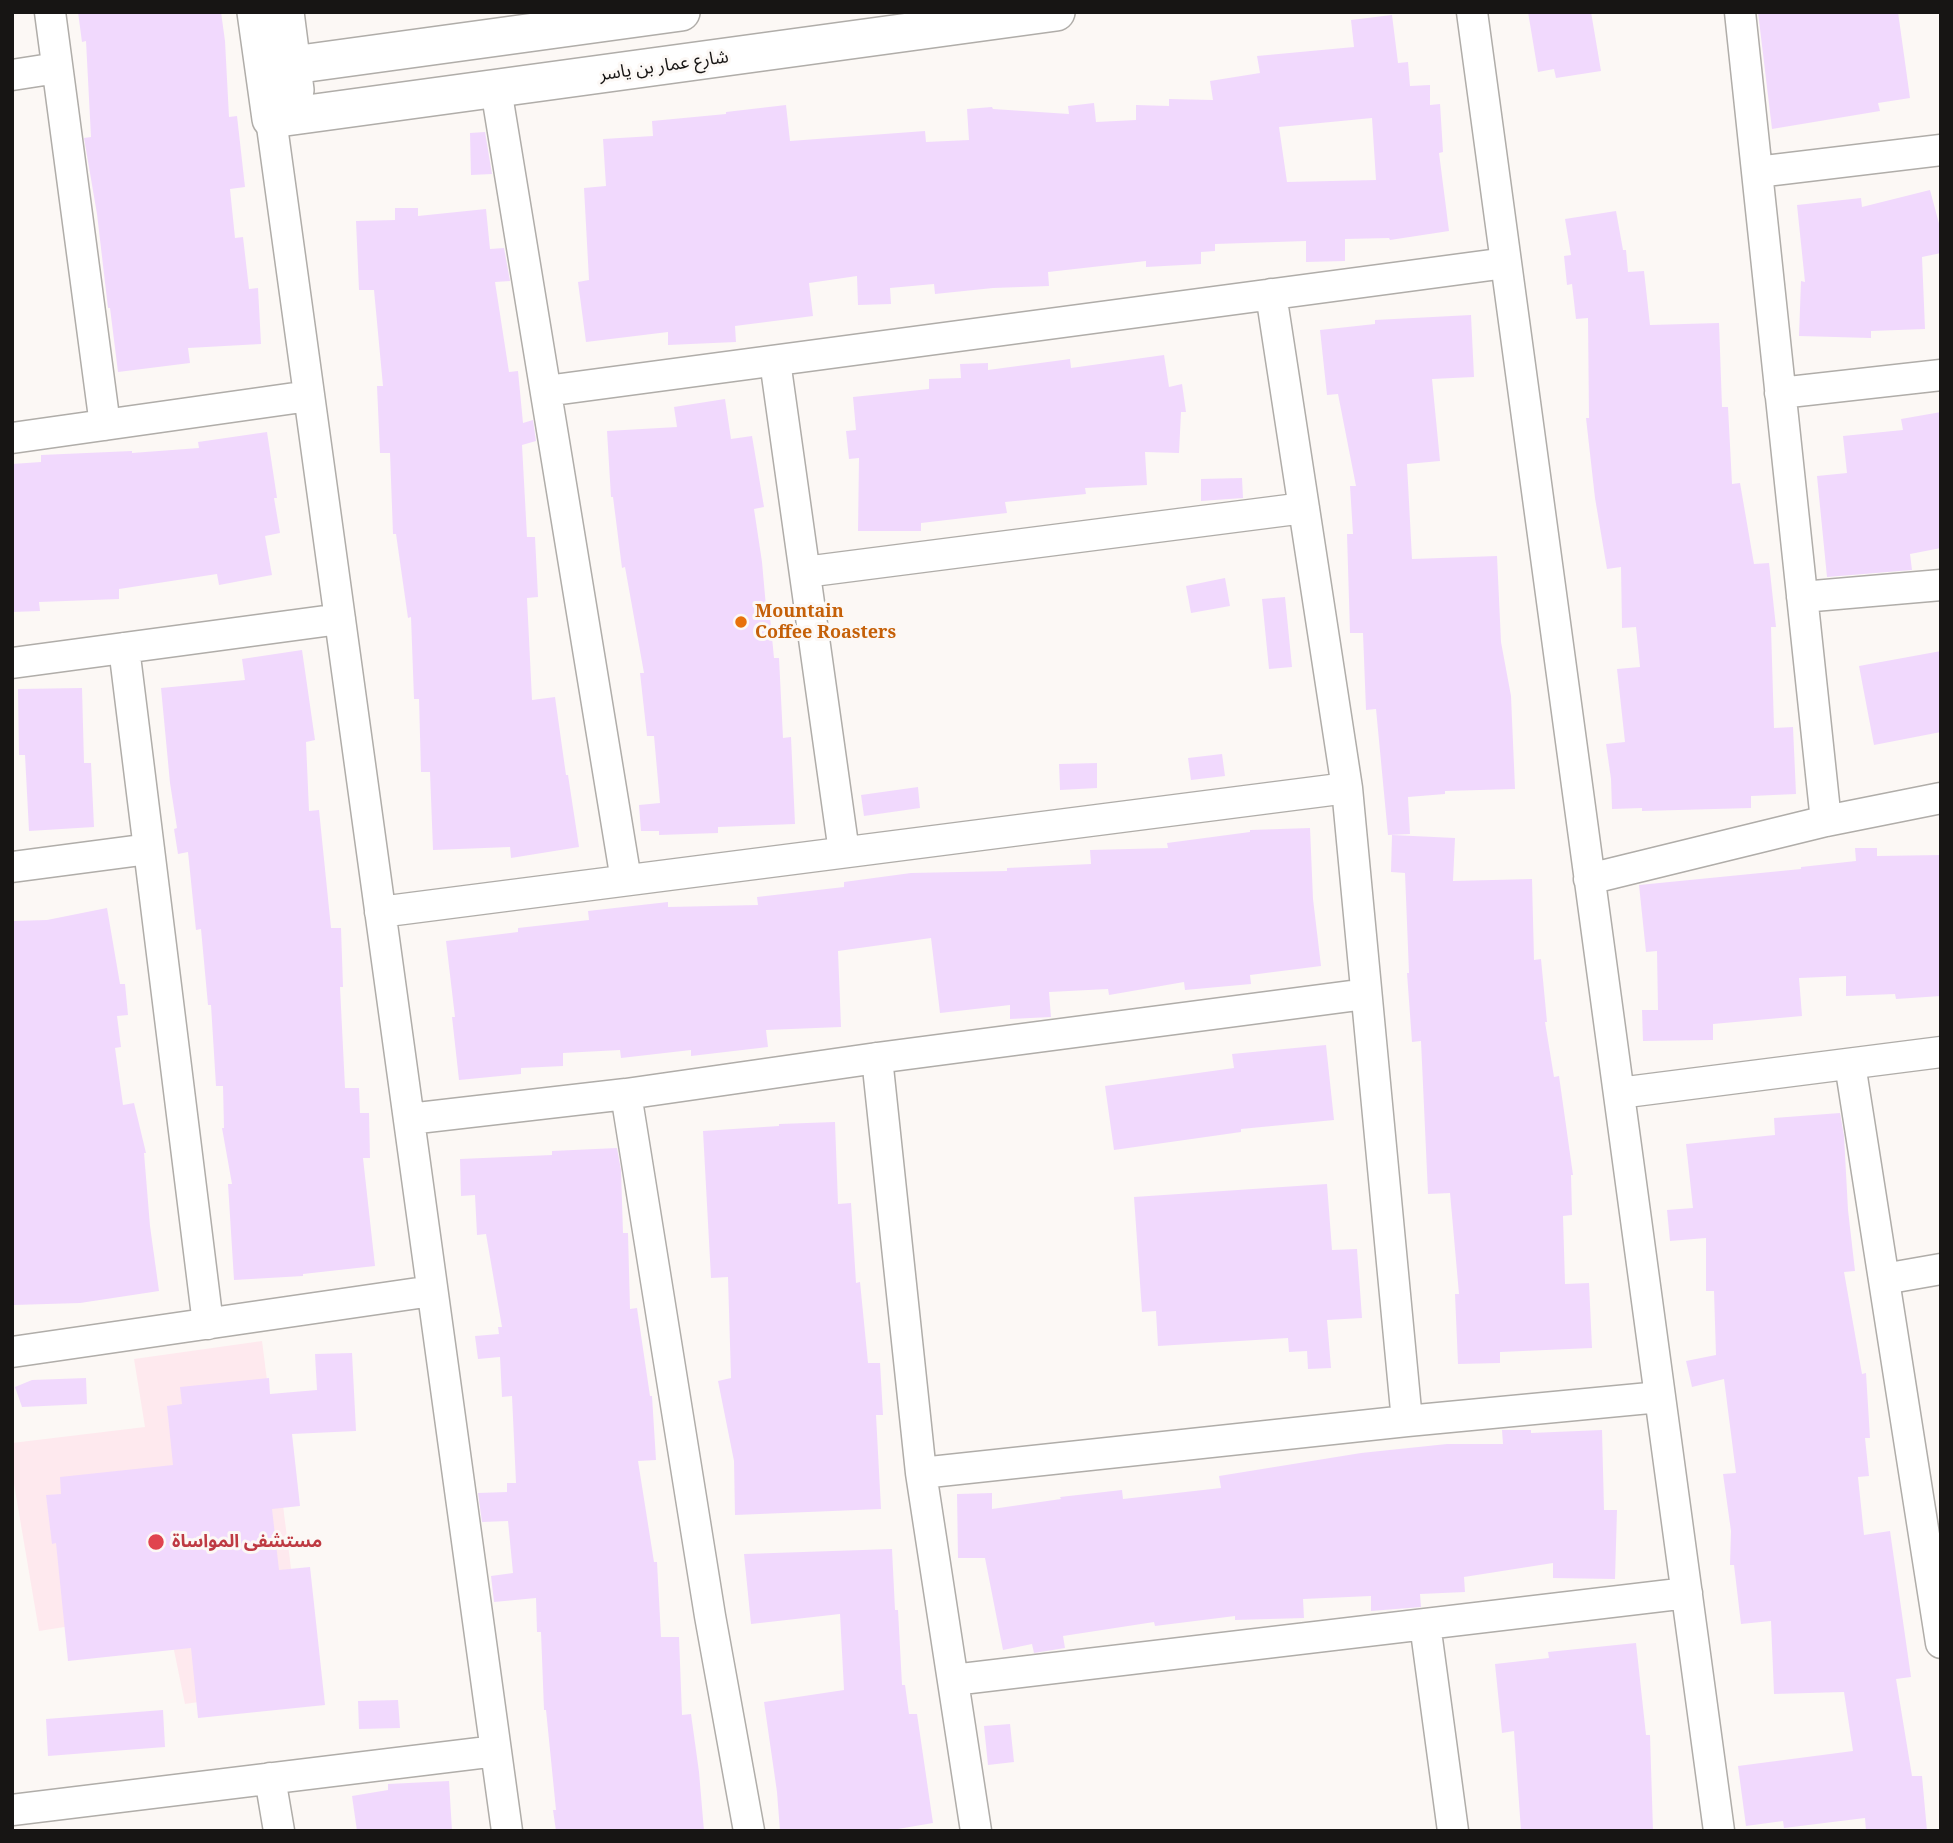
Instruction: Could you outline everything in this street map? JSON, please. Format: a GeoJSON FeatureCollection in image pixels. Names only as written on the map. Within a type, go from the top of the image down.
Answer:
{"type":"FeatureCollection","features":[{"type":"Feature","properties":{"kind":"street"},"geometry":{"type":"LineString","coordinates":[[50,12],[105,425]]}},
{"type":"Feature","properties":{"kind":"street"},"geometry":{"type":"LineString","coordinates":[[256,12],[278,67],[285,117],[309,396],[507,1831]]}},
{"type":"Feature","properties":{"kind":"street"},"geometry":{"type":"LineString","coordinates":[[278,67],[285,12]]}},
{"type":"Feature","properties":{"kind":"street"},"geometry":{"type":"LineString","coordinates":[[278,67],[681,12]]}},
{"type":"Feature","properties":{"kind":"street","name":"شارع عمار بن ياسر"},"geometry":{"type":"LineString","coordinates":[[285,117],[1056,12]]}},
{"type":"Feature","properties":{"kind":"street"},"geometry":{"type":"LineString","coordinates":[[1472,12],[1719,1831]]}},
{"type":"Feature","properties":{"kind":"street"},"geometry":{"type":"LineString","coordinates":[[1740,12],[1826,821]]}},
{"type":"Feature","properties":{"kind":"street"},"geometry":{"type":"LineString","coordinates":[[12,75],[57,68]]}},
{"type":"Feature","properties":{"kind":"street"},"geometry":{"type":"LineString","coordinates":[[496,89],[626,880]]}},
{"type":"Feature","properties":{"kind":"street"},"geometry":{"type":"LineString","coordinates":[[1757,172],[1941,150]]}},
{"type":"Feature","properties":{"kind":"street"},"geometry":{"type":"LineString","coordinates":[[546,391],[1506,263]]}},
{"type":"Feature","properties":{"kind":"street"},"geometry":{"type":"LineString","coordinates":[[1271,295],[1347,788],[1407,1420]]}},
{"type":"Feature","properties":{"kind":"street"},"geometry":{"type":"LineString","coordinates":[[775,360],[844,852]]}},
{"type":"Feature","properties":{"kind":"street"},"geometry":{"type":"LineString","coordinates":[[1780,393],[1941,375]]}},
{"type":"Feature","properties":{"kind":"street"},"geometry":{"type":"LineString","coordinates":[[12,438],[309,396]]}},
{"type":"Feature","properties":{"kind":"street"},"geometry":{"type":"LineString","coordinates":[[805,572],[1304,508]]}},
{"type":"Feature","properties":{"kind":"street"},"geometry":{"type":"LineString","coordinates":[[1802,597],[1941,585]]}},
{"type":"Feature","properties":{"kind":"street"},"geometry":{"type":"LineString","coordinates":[[12,663],[340,619]]}},
{"type":"Feature","properties":{"kind":"street"},"geometry":{"type":"LineString","coordinates":[[124,648],[208,1324]]}},
{"type":"Feature","properties":{"kind":"street"},"geometry":{"type":"LineString","coordinates":[[380,912],[1347,788]]}},
{"type":"Feature","properties":{"kind":"street"},"geometry":{"type":"LineString","coordinates":[[1589,879],[1826,821],[1941,798]]}},
{"type":"Feature","properties":{"kind":"street"},"geometry":{"type":"LineString","coordinates":[[12,867],[149,849]]}},
{"type":"Feature","properties":{"kind":"street"},"geometry":{"type":"LineString","coordinates":[[409,1119],[626,1094],[1366,994]]}},
{"type":"Feature","properties":{"kind":"street"},"geometry":{"type":"LineString","coordinates":[[1619,1093],[1941,1052]]}},
{"type":"Feature","properties":{"kind":"street"},"geometry":{"type":"LineString","coordinates":[[877,1058],[921,1472],[976,1831]]}},
{"type":"Feature","properties":{"kind":"street"},"geometry":{"type":"LineString","coordinates":[[1850,1064],[1884,1279],[1929,1498],[1941,1643]]}},
{"type":"Feature","properties":{"kind":"street"},"geometry":{"type":"LineString","coordinates":[[626,1094],[710,1616],[749,1831]]}},
{"type":"Feature","properties":{"kind":"street"},"geometry":{"type":"LineString","coordinates":[[1884,1279],[1941,1269]]}},
{"type":"Feature","properties":{"kind":"street"},"geometry":{"type":"LineString","coordinates":[[12,1352],[432,1291]]}},
{"type":"Feature","properties":{"kind":"street"},"geometry":{"type":"LineString","coordinates":[[921,1472],[1407,1420],[1660,1397]]}},
{"type":"Feature","properties":{"kind":"street"},"geometry":{"type":"LineString","coordinates":[[953,1680],[1687,1593]]}},
{"type":"Feature","properties":{"kind":"street"},"geometry":{"type":"LineString","coordinates":[[1425,1624],[1453,1831]]}},
{"type":"Feature","properties":{"kind":"street"},"geometry":{"type":"LineString","coordinates":[[12,1810],[496,1751]]}},
{"type":"Feature","properties":{"kind":"street"},"geometry":{"type":"LineString","coordinates":[[270,1778],[279,1831]]}},
{"type":"Feature","properties":{"kind":"shaded area","name":"مستشفى المواساة"},"geometry":{"type":"Polygon","coordinates":[[[262,1341],[306,1686],[185,1704],[166,1611],[39,1631],[12,1472],[12,1443],[145,1427],[134,1359],[262,1341]]]}},
{"type":"Feature","properties":{"kind":"building"},"geometry":{"type":"Polygon","coordinates":[[[78,12],[221,12],[229,117],[237,116],[245,187],[230,189],[235,238],[243,237],[249,289],[258,288],[261,344],[188,348],[190,363],[118,372],[84,138],[91,137],[86,41],[82,42],[78,12]]]}},
{"type":"Feature","properties":{"kind":"building"},"geometry":{"type":"Polygon","coordinates":[[[1528,12],[1591,12],[1601,71],[1556,78],[1554,69],[1538,72],[1528,12]]]}},
{"type":"Feature","properties":{"kind":"building"},"geometry":{"type":"Polygon","coordinates":[[[1758,12],[1898,12],[1910,98],[1878,103],[1880,111],[1772,129],[1758,12]]]}},
{"type":"Feature","properties":{"kind":"building"},"geometry":{"type":"Polygon","coordinates":[[[1392,15],[1398,63],[1408,62],[1410,86],[1430,85],[1430,105],[1440,104],[1443,152],[1439,153],[1449,231],[1390,240],[1345,239],[1345,261],[1306,262],[1306,241],[1215,244],[1215,251],[1201,252],[1201,264],[1146,267],[1146,261],[1048,272],[1049,286],[935,294],[934,284],[890,288],[891,304],[858,305],[857,276],[809,283],[813,316],[735,326],[736,342],[668,345],[668,332],[586,342],[578,282],[589,280],[584,188],[606,186],[603,139],[653,136],[652,121],[786,105],[790,141],[925,131],[926,142],[969,140],[967,109],[992,107],[1069,114],[1068,106],[1094,103],[1096,122],[1136,120],[1136,105],[1169,106],[1169,99],[1213,100],[1210,81],[1260,73],[1257,56],[1354,47],[1351,20],[1392,15]],[[1372,118],[1279,127],[1287,182],[1376,180],[1372,118]]]}},
{"type":"Feature","properties":{"kind":"building"},"geometry":{"type":"Polygon","coordinates":[[[485,132],[492,174],[471,175],[470,133],[485,132]]]}},
{"type":"Feature","properties":{"kind":"building"},"geometry":{"type":"Polygon","coordinates":[[[1930,190],[1941,231],[1941,253],[1922,257],[1925,329],[1871,331],[1871,338],[1799,336],[1801,281],[1805,282],[1797,205],[1861,198],[1862,207],[1930,190]]]}},
{"type":"Feature","properties":{"kind":"building"},"geometry":{"type":"Polygon","coordinates":[[[395,208],[418,208],[418,216],[486,209],[490,249],[504,248],[510,281],[495,282],[509,372],[518,371],[523,423],[533,420],[536,441],[522,445],[527,537],[535,537],[538,597],[527,598],[532,700],[555,697],[579,847],[511,858],[510,847],[433,850],[430,772],[421,772],[419,699],[414,699],[411,617],[408,618],[396,534],[393,534],[390,453],[380,453],[377,386],[383,386],[374,290],[359,290],[356,221],[395,220],[395,208]]]}},
{"type":"Feature","properties":{"kind":"building"},"geometry":{"type":"Polygon","coordinates":[[[1616,211],[1623,250],[1626,250],[1628,272],[1644,271],[1650,325],[1719,323],[1722,407],[1728,407],[1732,484],[1740,483],[1754,564],[1769,563],[1776,627],[1771,627],[1774,728],[1793,727],[1796,794],[1751,796],[1751,808],[1642,811],[1642,808],[1612,809],[1606,744],[1625,742],[1617,669],[1640,667],[1636,627],[1622,628],[1621,567],[1607,569],[1595,498],[1586,418],[1589,418],[1588,318],[1576,319],[1572,284],[1567,285],[1564,256],[1571,255],[1565,219],[1616,211]]]}},
{"type":"Feature","properties":{"kind":"building"},"geometry":{"type":"Polygon","coordinates":[[[1471,315],[1474,377],[1432,379],[1440,461],[1407,464],[1412,559],[1497,556],[1501,642],[1511,696],[1515,789],[1445,791],[1445,794],[1408,797],[1410,834],[1388,835],[1376,709],[1366,710],[1363,633],[1350,633],[1347,534],[1353,534],[1350,486],[1356,486],[1338,394],[1327,395],[1320,330],[1375,324],[1375,320],[1471,315]]]}},
{"type":"Feature","properties":{"kind":"building"},"geometry":{"type":"Polygon","coordinates":[[[1164,355],[1169,387],[1182,384],[1186,412],[1181,412],[1179,453],[1145,452],[1147,485],[1085,488],[1086,494],[1005,502],[1007,513],[921,523],[921,531],[858,531],[859,458],[849,459],[846,431],[856,430],[853,397],[929,389],[929,379],[961,378],[960,364],[988,363],[988,370],[1070,359],[1071,368],[1164,355]]]}},
{"type":"Feature","properties":{"kind":"building"},"geometry":{"type":"Polygon","coordinates":[[[725,399],[731,439],[752,436],[764,507],[754,509],[774,658],[779,658],[783,738],[791,737],[795,824],[718,827],[718,833],[659,835],[659,831],[641,831],[639,805],[660,803],[654,736],[647,736],[640,673],[644,673],[625,567],[622,568],[611,497],[607,431],[677,427],[674,407],[725,399]]]}},
{"type":"Feature","properties":{"kind":"building"},"geometry":{"type":"Polygon","coordinates":[[[1941,412],[1941,548],[1910,554],[1912,570],[1827,577],[1817,476],[1847,473],[1843,436],[1903,430],[1901,419],[1941,412]]]}},
{"type":"Feature","properties":{"kind":"building"},"geometry":{"type":"Polygon","coordinates":[[[267,432],[280,533],[265,536],[272,575],[219,585],[217,574],[119,589],[119,599],[39,602],[40,611],[12,612],[12,464],[41,462],[41,455],[199,448],[198,442],[267,432]]]}},
{"type":"Feature","properties":{"kind":"building"},"geometry":{"type":"Polygon","coordinates":[[[1242,478],[1243,498],[1201,501],[1201,479],[1242,478]]]}},
{"type":"Feature","properties":{"kind":"building"},"geometry":{"type":"Polygon","coordinates":[[[1225,578],[1230,606],[1191,613],[1186,586],[1225,578]]]}},
{"type":"Feature","properties":{"kind":"building"},"geometry":{"type":"Polygon","coordinates":[[[1285,597],[1292,667],[1269,669],[1262,599],[1285,597]]]}},
{"type":"Feature","properties":{"kind":"building"},"geometry":{"type":"Polygon","coordinates":[[[302,650],[315,740],[306,742],[309,811],[319,810],[331,928],[341,928],[343,987],[340,987],[345,1088],[359,1088],[360,1113],[369,1113],[370,1158],[363,1158],[375,1266],[303,1276],[234,1280],[228,1184],[232,1184],[222,1128],[223,1086],[216,1086],[211,1005],[208,1005],[201,929],[196,930],[188,852],[178,854],[174,829],[177,828],[161,688],[245,680],[242,659],[302,650]]]}},
{"type":"Feature","properties":{"kind":"building"},"geometry":{"type":"Polygon","coordinates":[[[1941,651],[1941,732],[1874,745],[1859,666],[1941,651]]]}},
{"type":"Feature","properties":{"kind":"building"},"geometry":{"type":"Polygon","coordinates":[[[82,688],[84,763],[91,763],[94,827],[29,831],[25,755],[19,755],[18,689],[82,688]]]}},
{"type":"Feature","properties":{"kind":"building"},"geometry":{"type":"Polygon","coordinates":[[[1222,754],[1225,776],[1191,780],[1188,758],[1222,754]]]}},
{"type":"Feature","properties":{"kind":"building"},"geometry":{"type":"Polygon","coordinates":[[[1097,763],[1097,788],[1060,790],[1059,764],[1097,763]]]}},
{"type":"Feature","properties":{"kind":"building"},"geometry":{"type":"Polygon","coordinates":[[[918,787],[920,808],[864,816],[861,795],[918,787]]]}},
{"type":"Feature","properties":{"kind":"building"},"geometry":{"type":"Polygon","coordinates":[[[1310,828],[1313,899],[1321,966],[1250,975],[1251,984],[1185,990],[1184,982],[1109,995],[1108,989],[1049,992],[1051,1017],[1010,1019],[1010,1005],[940,1013],[931,938],[838,951],[841,1027],[766,1030],[768,1047],[691,1056],[691,1050],[621,1058],[620,1050],[563,1053],[563,1066],[521,1068],[521,1074],[459,1080],[446,941],[518,932],[518,928],[589,920],[588,911],[668,902],[668,907],[758,905],[757,897],[844,887],[844,882],[911,873],[1007,871],[1007,868],[1091,864],[1090,850],[1168,848],[1167,843],[1250,830],[1310,828]]]}},
{"type":"Feature","properties":{"kind":"building"},"geometry":{"type":"Polygon","coordinates":[[[1392,835],[1455,838],[1453,881],[1532,879],[1534,960],[1541,959],[1545,1022],[1554,1077],[1559,1076],[1573,1175],[1572,1215],[1563,1216],[1565,1284],[1589,1283],[1592,1348],[1500,1352],[1500,1363],[1458,1364],[1455,1294],[1459,1294],[1450,1193],[1428,1194],[1421,1041],[1412,1042],[1407,973],[1405,873],[1391,872],[1392,835]]]}},
{"type":"Feature","properties":{"kind":"building"},"geometry":{"type":"Polygon","coordinates":[[[1855,848],[1877,848],[1877,856],[1941,855],[1941,996],[1896,999],[1895,994],[1846,996],[1846,976],[1799,978],[1802,1016],[1713,1024],[1713,1040],[1643,1041],[1642,1010],[1658,1010],[1657,951],[1646,952],[1639,885],[1856,861],[1855,848]]]}},
{"type":"Feature","properties":{"kind":"building"},"geometry":{"type":"Polygon","coordinates":[[[107,908],[120,984],[125,984],[128,1015],[117,1016],[121,1047],[115,1048],[123,1105],[134,1103],[146,1153],[150,1226],[159,1291],[80,1303],[14,1305],[12,921],[47,920],[107,908]]]}},
{"type":"Feature","properties":{"kind":"building"},"geometry":{"type":"Polygon","coordinates":[[[1326,1045],[1334,1120],[1241,1129],[1241,1132],[1114,1150],[1105,1086],[1234,1068],[1232,1054],[1326,1045]]]}},
{"type":"Feature","properties":{"kind":"building"},"geometry":{"type":"Polygon","coordinates":[[[1840,1113],[1855,1271],[1844,1272],[1862,1374],[1866,1373],[1870,1438],[1865,1438],[1869,1476],[1858,1477],[1864,1535],[1890,1531],[1911,1677],[1896,1679],[1912,1776],[1922,1776],[1927,1831],[1866,1831],[1865,1818],[1784,1828],[1783,1821],[1746,1826],[1738,1766],[1853,1751],[1844,1692],[1774,1694],[1771,1621],[1741,1624],[1734,1565],[1730,1565],[1731,1531],[1723,1474],[1736,1473],[1724,1379],[1692,1387],[1686,1361],[1716,1355],[1714,1291],[1706,1291],[1706,1238],[1670,1241],[1667,1210],[1693,1208],[1686,1144],[1775,1135],[1774,1118],[1840,1113]]]}},
{"type":"Feature","properties":{"kind":"building"},"geometry":{"type":"Polygon","coordinates":[[[835,1122],[838,1204],[851,1203],[856,1283],[860,1282],[868,1363],[880,1363],[883,1415],[876,1415],[881,1509],[735,1515],[734,1461],[718,1381],[731,1378],[728,1277],[711,1278],[703,1131],[835,1122]]]}},
{"type":"Feature","properties":{"kind":"building"},"geometry":{"type":"Polygon","coordinates":[[[617,1148],[621,1170],[623,1233],[628,1233],[630,1309],[637,1308],[652,1396],[656,1460],[638,1461],[654,1562],[657,1562],[661,1637],[679,1637],[682,1715],[691,1714],[704,1831],[556,1831],[536,1598],[494,1602],[491,1576],[513,1573],[508,1521],[482,1522],[478,1493],[507,1492],[507,1483],[516,1483],[512,1396],[502,1397],[500,1357],[478,1359],[475,1336],[499,1334],[498,1327],[502,1327],[486,1234],[477,1235],[475,1195],[461,1196],[460,1159],[552,1155],[552,1151],[617,1148]]]}},
{"type":"Feature","properties":{"kind":"building"},"geometry":{"type":"Polygon","coordinates":[[[1327,1184],[1332,1250],[1357,1249],[1362,1318],[1327,1320],[1331,1368],[1308,1369],[1307,1351],[1289,1352],[1288,1338],[1158,1346],[1156,1311],[1142,1312],[1134,1197],[1327,1184]]]}},
{"type":"Feature","properties":{"kind":"building","name":"مستشفى المواساة"},"geometry":{"type":"Polygon","coordinates":[[[352,1353],[356,1431],[292,1434],[300,1506],[272,1509],[279,1570],[310,1567],[325,1705],[198,1718],[191,1648],[68,1661],[56,1543],[52,1544],[46,1495],[61,1494],[60,1477],[173,1465],[167,1406],[182,1404],[180,1387],[269,1378],[270,1394],[317,1390],[315,1354],[352,1353]]]}},
{"type":"Feature","properties":{"kind":"building"},"geometry":{"type":"Polygon","coordinates":[[[86,1378],[87,1404],[22,1407],[15,1387],[32,1380],[86,1378]]]}},
{"type":"Feature","properties":{"kind":"building"},"geometry":{"type":"Polygon","coordinates":[[[1502,1430],[1531,1430],[1531,1433],[1602,1430],[1604,1510],[1617,1510],[1615,1579],[1553,1578],[1553,1563],[1464,1577],[1465,1592],[1420,1594],[1421,1607],[1371,1611],[1371,1596],[1303,1599],[1304,1618],[1235,1620],[1235,1616],[1155,1626],[1154,1622],[1063,1636],[1065,1648],[1034,1653],[1032,1644],[1003,1650],[985,1558],[958,1558],[957,1494],[992,1493],[992,1509],[1122,1490],[1123,1499],[1221,1488],[1219,1476],[1361,1453],[1447,1444],[1503,1444],[1502,1430]]]}},
{"type":"Feature","properties":{"kind":"building"},"geometry":{"type":"Polygon","coordinates":[[[892,1549],[902,1685],[905,1685],[909,1714],[917,1714],[933,1823],[886,1831],[780,1831],[764,1702],[844,1690],[840,1614],[751,1624],[744,1554],[892,1549]]]}},
{"type":"Feature","properties":{"kind":"building"},"geometry":{"type":"Polygon","coordinates":[[[1636,1643],[1646,1735],[1650,1735],[1653,1831],[1521,1831],[1514,1731],[1502,1733],[1495,1664],[1549,1658],[1548,1652],[1636,1643]]]}},
{"type":"Feature","properties":{"kind":"building"},"geometry":{"type":"Polygon","coordinates":[[[398,1700],[400,1728],[359,1729],[358,1701],[398,1700]]]}},
{"type":"Feature","properties":{"kind":"building"},"geometry":{"type":"Polygon","coordinates":[[[163,1710],[165,1747],[48,1756],[46,1719],[163,1710]]]}},
{"type":"Feature","properties":{"kind":"building"},"geometry":{"type":"Polygon","coordinates":[[[1010,1724],[1014,1762],[988,1765],[984,1726],[1010,1724]]]}},
{"type":"Feature","properties":{"kind":"building"},"geometry":{"type":"Polygon","coordinates":[[[449,1781],[452,1831],[357,1831],[352,1796],[388,1790],[388,1784],[449,1781]]]}},
{"type":"Feature","properties":{"kind":"place","name":"Mountain Coffee Roasters"},"geometry":{"type":"Point","coordinates":[741,622]}},
{"type":"Feature","properties":{"kind":"place","name":"مستشفى المواساة"},"geometry":{"type":"Point","coordinates":[156,1542]}}]}
